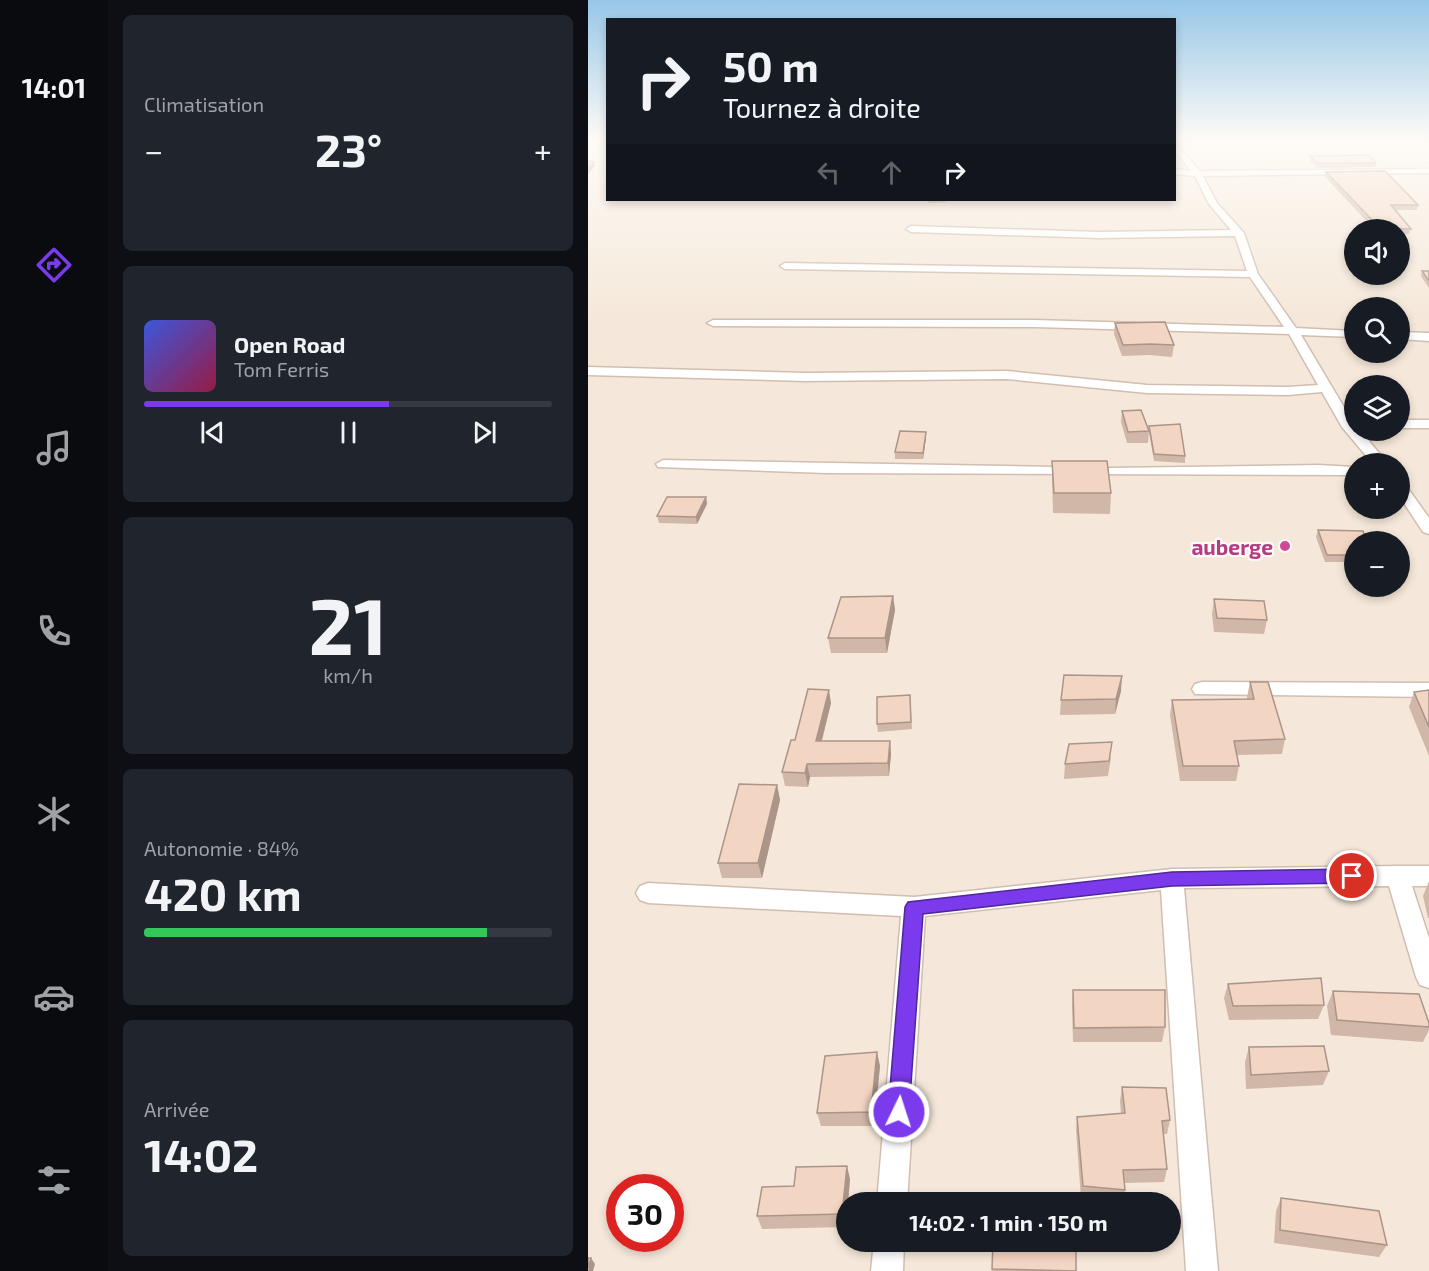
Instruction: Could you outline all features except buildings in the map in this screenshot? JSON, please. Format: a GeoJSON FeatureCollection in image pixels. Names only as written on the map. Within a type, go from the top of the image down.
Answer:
{"type":"FeatureCollection","features":[{"type":"Feature","properties":{"kind":"street"},"geometry":{"type":"LineString","coordinates":[[1211,199],[1239,233],[1253,274],[1292,330],[1344,413]]}},
{"type":"Feature","properties":{"kind":"street"},"geometry":{"type":"LineString","coordinates":[[911,229],[1099,235],[1239,233]]}},
{"type":"Feature","properties":{"kind":"street"},"geometry":{"type":"LineString","coordinates":[[785,266],[1253,274]]}},
{"type":"Feature","properties":{"kind":"street"},"geometry":{"type":"LineString","coordinates":[[713,323],[893,320],[1292,330],[1344,333]]}},
{"type":"Feature","properties":{"kind":"street"},"geometry":{"type":"LineString","coordinates":[[1410,337],[1429,338]]}},
{"type":"Feature","properties":{"kind":"street"},"geometry":{"type":"LineString","coordinates":[[588,371],[804,377],[1007,375],[1147,389],[1288,391],[1328,388]]}},
{"type":"Feature","properties":{"kind":"street"},"geometry":{"type":"LineString","coordinates":[[1410,424],[1429,424]]}},
{"type":"Feature","properties":{"kind":"street"},"geometry":{"type":"LineString","coordinates":[[663,464],[761,465],[826,469],[1111,472],[1344,470]]}},
{"type":"Feature","properties":{"kind":"street"},"geometry":{"type":"LineString","coordinates":[[1410,501],[1429,529]]}},
{"type":"Feature","properties":{"kind":"street"},"geometry":{"type":"LineString","coordinates":[[1202,688],[1429,690]]}},
{"type":"Feature","properties":{"kind":"street"},"geometry":{"type":"LineString","coordinates":[[1397,875],[1429,977]]}},
{"type":"Feature","properties":{"kind":"street"},"geometry":{"type":"LineString","coordinates":[[648,893],[914,907],[1172,879],[1429,876]]}},
{"type":"Feature","properties":{"kind":"street"},"geometry":{"type":"LineString","coordinates":[[1172,879],[1202,1271]]}},
{"type":"Feature","properties":{"kind":"street"},"geometry":{"type":"LineString","coordinates":[[893,1192],[914,907]]}},
{"type":"Feature","properties":{"kind":"street"},"geometry":{"type":"LineString","coordinates":[[887,1271],[888,1252]]}},
{"type":"Feature","properties":{"kind":"shaded area"},"geometry":{"type":"Polygon","coordinates":[[[588,199],[1429,199],[1429,1271],[588,1271],[588,199]]]}},
{"type":"Feature","properties":{"kind":"place","name":"auberge"},"geometry":{"type":"Point","coordinates":[1285,546]}},
{"type":"Feature","properties":{"kind":"route"},"geometry":{"type":"LineString","coordinates":[[899,1112],[914,907],[1172,879],[1352,876]]}}]}
